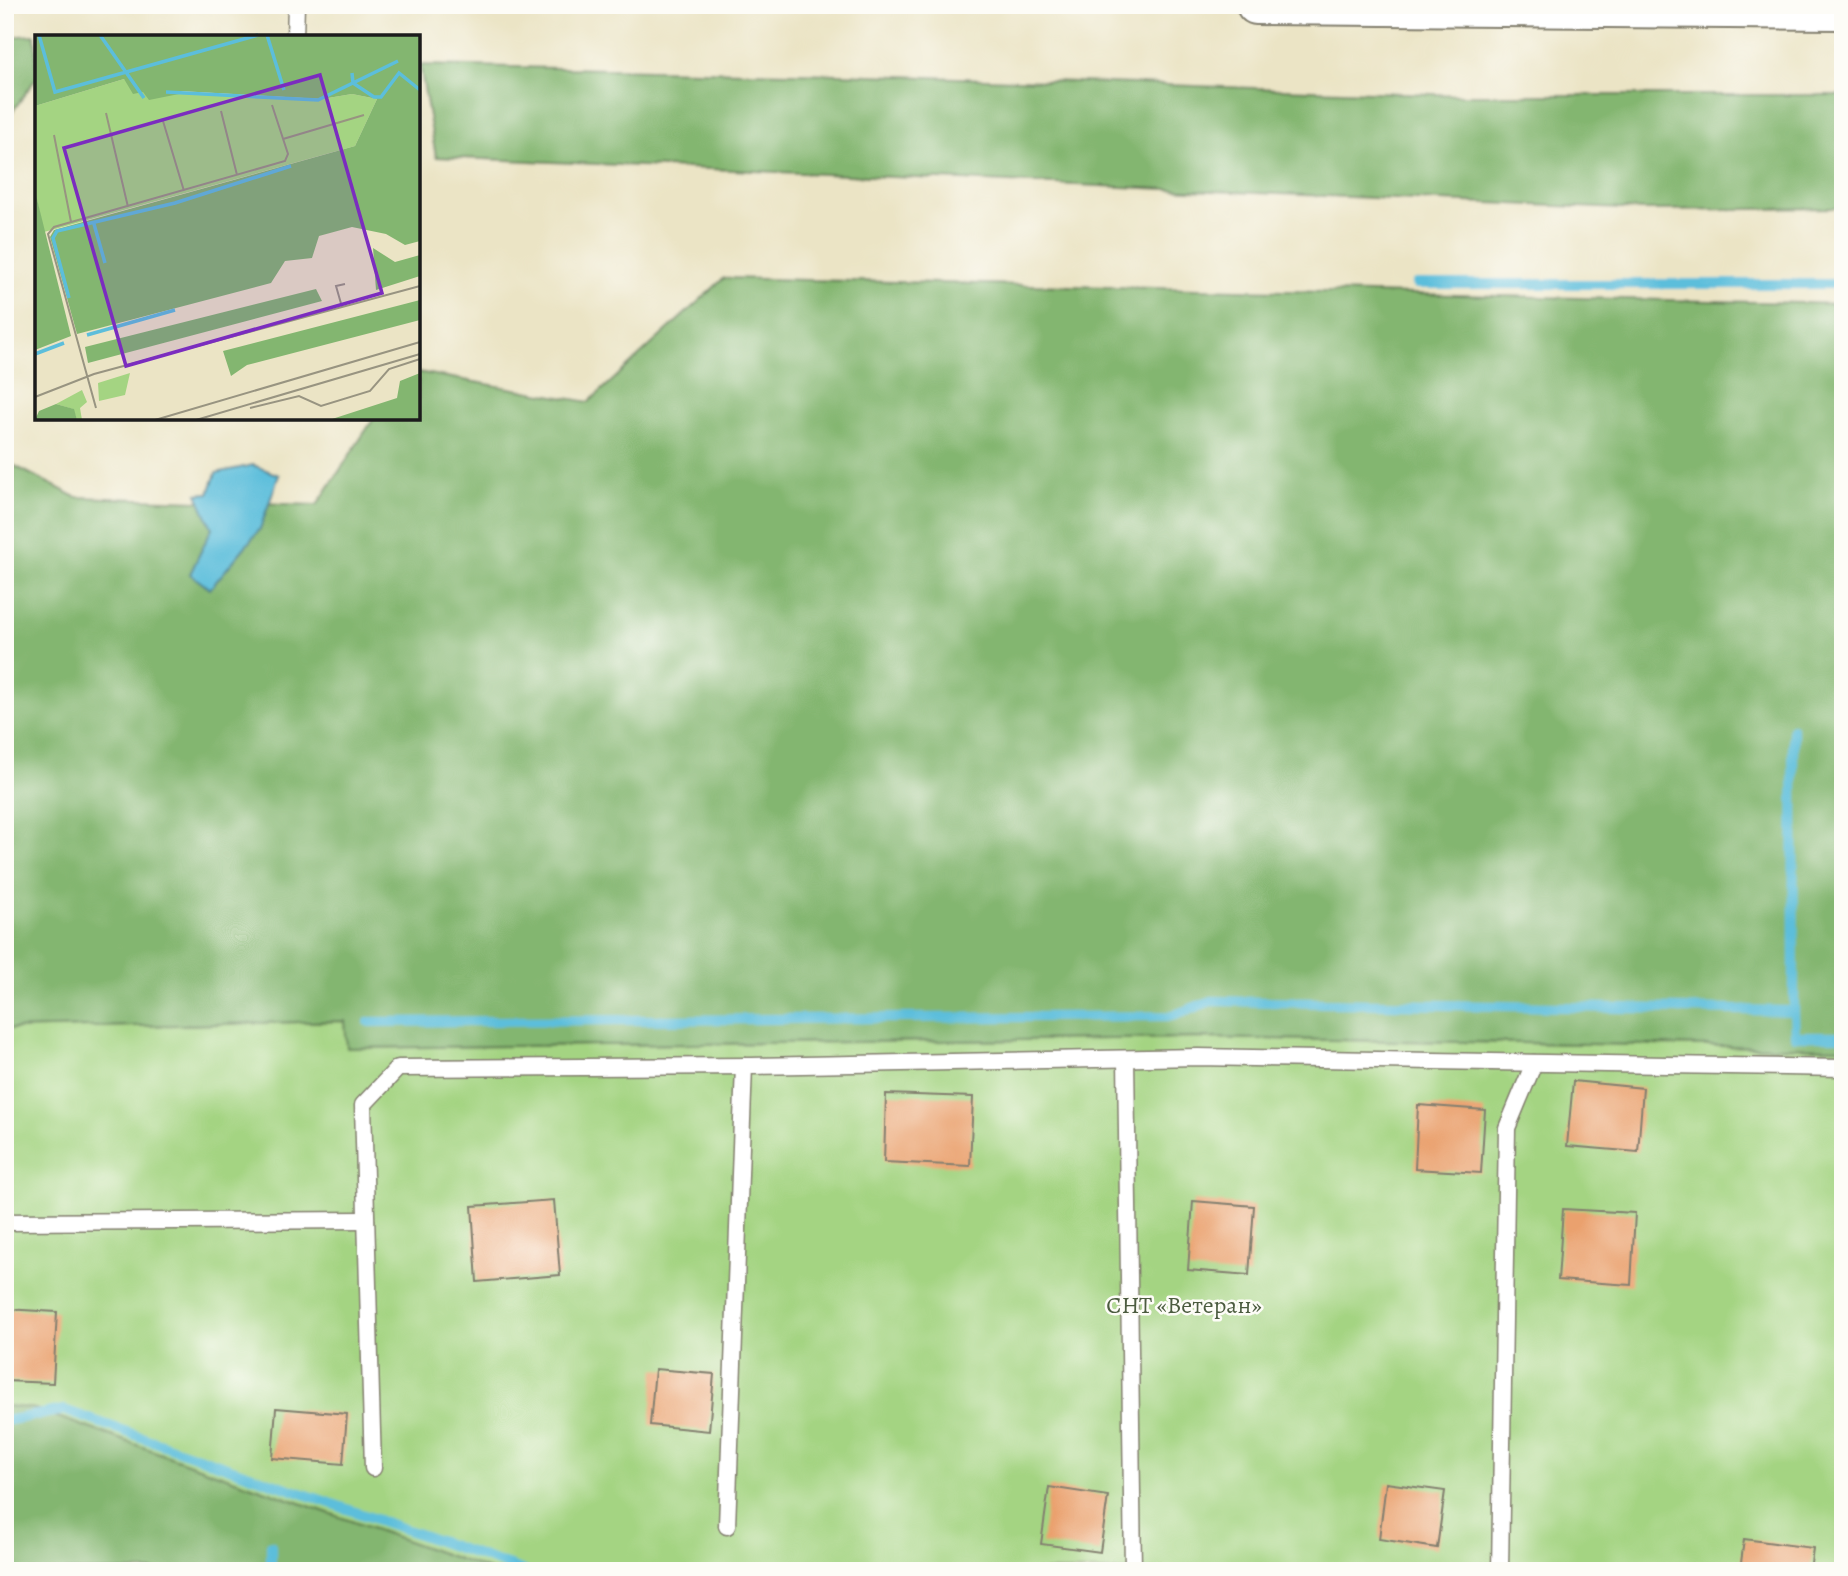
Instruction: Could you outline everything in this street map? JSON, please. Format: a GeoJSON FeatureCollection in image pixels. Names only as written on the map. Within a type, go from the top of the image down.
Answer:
{"type":"FeatureCollection","features":[{"type":"Feature","properties":{"kind":"main road"},"geometry":{"type":"LineString","coordinates":[[1256,5],[1843,10]]}},
{"type":"Feature","properties":{"kind":"lane"},"geometry":{"type":"LineString","coordinates":[[295,35],[296,5]]}},
{"type":"Feature","properties":{"kind":"lane"},"geometry":{"type":"LineString","coordinates":[[373,1468],[363,1105],[398,1068],[744,1066],[1198,1057],[1843,1068]]}},
{"type":"Feature","properties":{"kind":"lane"},"geometry":{"type":"LineString","coordinates":[[1126,1059],[1133,1569]]}},
{"type":"Feature","properties":{"kind":"lane"},"geometry":{"type":"LineString","coordinates":[[1500,1571],[1507,1128],[1534,1063]]}},
{"type":"Feature","properties":{"kind":"lane"},"geometry":{"type":"LineString","coordinates":[[727,1526],[744,1066]]}},
{"type":"Feature","properties":{"kind":"lane"},"geometry":{"type":"LineString","coordinates":[[5,1222],[366,1220]]}},
{"type":"Feature","properties":{"kind":"green space"},"geometry":{"type":"Polygon","coordinates":[[[35,35],[35,80],[5,122],[5,37],[35,35]]]}},
{"type":"Feature","properties":{"kind":"green space"},"geometry":{"type":"Polygon","coordinates":[[[420,65],[840,74],[1462,95],[1843,95],[1843,208],[1645,210],[436,157],[420,65]]]}},
{"type":"Feature","properties":{"kind":"green space"},"geometry":{"type":"Polygon","coordinates":[[[724,278],[1843,304],[1843,1048],[1199,1038],[347,1048],[345,1021],[5,1029],[5,461],[76,497],[317,505],[373,420],[420,420],[420,372],[589,402],[724,278]]]}},
{"type":"Feature","properties":{"kind":"green space","name":"СНТ «Ветеран»"},"geometry":{"type":"Polygon","coordinates":[[[346,1021],[348,1048],[1199,1038],[1843,1048],[1843,1571],[492,1571],[35,1409],[5,1406],[5,1029],[346,1021]]]}},
{"type":"Feature","properties":{"kind":"green space"},"geometry":{"type":"Polygon","coordinates":[[[5,1406],[35,1409],[492,1571],[5,1571],[5,1406]]]}},
{"type":"Feature","properties":{"kind":"water"},"geometry":{"type":"Polygon","coordinates":[[[253,465],[279,475],[260,529],[210,589],[190,574],[212,528],[197,494],[209,493],[216,473],[253,465]]]}},
{"type":"Feature","properties":{"kind":"building"},"geometry":{"type":"Polygon","coordinates":[[[1573,1081],[1643,1088],[1638,1152],[1567,1146],[1573,1081]]]}},
{"type":"Feature","properties":{"kind":"building"},"geometry":{"type":"Polygon","coordinates":[[[886,1094],[973,1097],[970,1166],[884,1162],[886,1094]]]}},
{"type":"Feature","properties":{"kind":"building"},"geometry":{"type":"Polygon","coordinates":[[[1418,1105],[1485,1110],[1481,1173],[1415,1169],[1418,1105]]]}},
{"type":"Feature","properties":{"kind":"building"},"geometry":{"type":"Polygon","coordinates":[[[554,1200],[560,1275],[477,1282],[472,1206],[554,1200]]]}},
{"type":"Feature","properties":{"kind":"building"},"geometry":{"type":"Polygon","coordinates":[[[1193,1201],[1254,1206],[1249,1275],[1188,1270],[1193,1201]]]}},
{"type":"Feature","properties":{"kind":"building"},"geometry":{"type":"Polygon","coordinates":[[[1563,1209],[1635,1213],[1631,1285],[1558,1280],[1563,1209]]]}},
{"type":"Feature","properties":{"kind":"building"},"geometry":{"type":"Polygon","coordinates":[[[5,1309],[57,1312],[53,1383],[5,1381],[5,1309]]]}},
{"type":"Feature","properties":{"kind":"building"},"geometry":{"type":"Polygon","coordinates":[[[655,1369],[714,1374],[709,1431],[650,1425],[655,1369]]]}},
{"type":"Feature","properties":{"kind":"building"},"geometry":{"type":"Polygon","coordinates":[[[276,1408],[347,1414],[343,1464],[272,1458],[276,1408]]]}},
{"type":"Feature","properties":{"kind":"building"},"geometry":{"type":"Polygon","coordinates":[[[1386,1483],[1445,1491],[1437,1548],[1379,1539],[1386,1483]]]}},
{"type":"Feature","properties":{"kind":"building"},"geometry":{"type":"Polygon","coordinates":[[[1049,1487],[1108,1496],[1100,1552],[1041,1544],[1049,1487]]]}},
{"type":"Feature","properties":{"kind":"building"},"geometry":{"type":"Polygon","coordinates":[[[1744,1539],[1813,1548],[1810,1571],[1740,1571],[1744,1539]]]}},
{"type":"Feature","properties":{"kind":"waterway"},"geometry":{"type":"LineString","coordinates":[[1416,284],[1843,284]]}},
{"type":"Feature","properties":{"kind":"waterway"},"geometry":{"type":"LineString","coordinates":[[1793,729],[1794,1011]]}},
{"type":"Feature","properties":{"kind":"waterway"},"geometry":{"type":"LineString","coordinates":[[369,1022],[1172,1016],[1211,1001],[1794,1011],[1795,1036],[1843,1036]]}},
{"type":"Feature","properties":{"kind":"waterway"},"geometry":{"type":"LineString","coordinates":[[5,1421],[64,1410],[524,1571]]}},
{"type":"Feature","properties":{"kind":"waterway"},"geometry":{"type":"LineString","coordinates":[[271,1545],[271,1571]]}}]}
